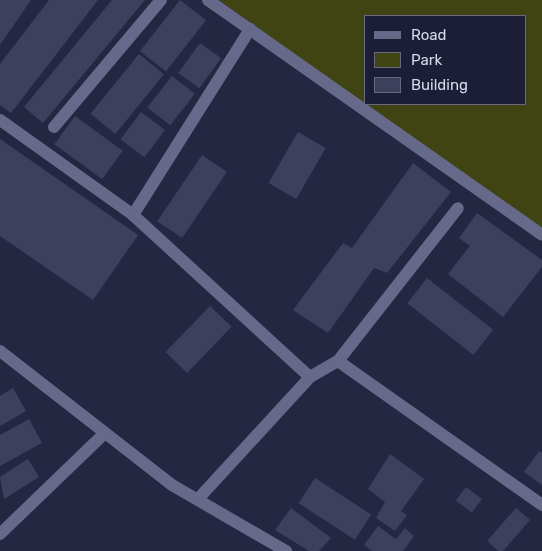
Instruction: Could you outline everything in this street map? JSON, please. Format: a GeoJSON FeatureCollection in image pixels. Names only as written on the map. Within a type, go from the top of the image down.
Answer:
{"type":"FeatureCollection","features":[{"type":"Feature","properties":{"kind":"street"},"geometry":{"type":"LineString","coordinates":[[54,127],[161,0]]}},
{"type":"Feature","properties":{"kind":"street"},"geometry":{"type":"LineString","coordinates":[[208,0],[542,235]]}},
{"type":"Feature","properties":{"kind":"street"},"geometry":{"type":"LineString","coordinates":[[133,215],[250,29]]}},
{"type":"Feature","properties":{"kind":"street"},"geometry":{"type":"LineString","coordinates":[[0,120],[133,215],[310,377]]}},
{"type":"Feature","properties":{"kind":"street"},"geometry":{"type":"LineString","coordinates":[[198,499],[310,377],[338,361],[458,208]]}},
{"type":"Feature","properties":{"kind":"street"},"geometry":{"type":"LineString","coordinates":[[0,351],[104,434],[198,499],[286,551]]}},
{"type":"Feature","properties":{"kind":"street"},"geometry":{"type":"LineString","coordinates":[[338,361],[542,505]]}},
{"type":"Feature","properties":{"kind":"street"},"geometry":{"type":"LineString","coordinates":[[0,534],[104,434]]}},
{"type":"Feature","properties":{"kind":"green space"},"geometry":{"type":"Polygon","coordinates":[[[219,0],[542,0],[542,231],[366,105],[527,105],[527,15],[364,15],[364,104],[219,0]]]}},
{"type":"Feature","properties":{"kind":"building"},"geometry":{"type":"Polygon","coordinates":[[[0,0],[31,0],[0,45],[0,0]]]}},
{"type":"Feature","properties":{"kind":"building"},"geometry":{"type":"Polygon","coordinates":[[[49,0],[98,0],[11,113],[0,105],[0,64],[49,0]]]}},
{"type":"Feature","properties":{"kind":"building"},"geometry":{"type":"Polygon","coordinates":[[[112,0],[145,0],[43,123],[24,107],[112,0]]]}},
{"type":"Feature","properties":{"kind":"building"},"geometry":{"type":"Polygon","coordinates":[[[180,0],[206,20],[166,72],[140,51],[180,0]]]}},
{"type":"Feature","properties":{"kind":"building"},"geometry":{"type":"Polygon","coordinates":[[[200,43],[221,58],[199,88],[178,73],[200,43]]]}},
{"type":"Feature","properties":{"kind":"building"},"geometry":{"type":"Polygon","coordinates":[[[139,54],[164,74],[115,134],[91,114],[139,54]]]}},
{"type":"Feature","properties":{"kind":"building"},"geometry":{"type":"Polygon","coordinates":[[[172,76],[195,94],[170,125],[147,108],[172,76]]]}},
{"type":"Feature","properties":{"kind":"building"},"geometry":{"type":"Polygon","coordinates":[[[141,112],[165,130],[144,157],[121,139],[141,112]]]}},
{"type":"Feature","properties":{"kind":"building"},"geometry":{"type":"Polygon","coordinates":[[[75,116],[123,151],[102,179],[54,144],[75,116]]]}},
{"type":"Feature","properties":{"kind":"building"},"geometry":{"type":"Polygon","coordinates":[[[298,132],[326,148],[296,199],[268,183],[298,132]]]}},
{"type":"Feature","properties":{"kind":"building"},"geometry":{"type":"Polygon","coordinates":[[[0,139],[138,235],[93,300],[0,236],[0,139]]]}},
{"type":"Feature","properties":{"kind":"building"},"geometry":{"type":"Polygon","coordinates":[[[202,155],[227,172],[182,238],[157,221],[202,155]]]}},
{"type":"Feature","properties":{"kind":"building"},"geometry":{"type":"Polygon","coordinates":[[[413,163],[451,192],[387,273],[374,268],[328,333],[293,310],[343,243],[352,248],[413,163]]]}},
{"type":"Feature","properties":{"kind":"building"},"geometry":{"type":"Polygon","coordinates":[[[477,213],[542,260],[542,267],[503,317],[448,274],[470,246],[459,238],[477,213]]]}},
{"type":"Feature","properties":{"kind":"building"},"geometry":{"type":"Polygon","coordinates":[[[427,278],[493,330],[473,355],[407,303],[427,278]]]}},
{"type":"Feature","properties":{"kind":"building"},"geometry":{"type":"Polygon","coordinates":[[[210,306],[232,327],[187,373],[166,352],[210,306]]]}},
{"type":"Feature","properties":{"kind":"building"},"geometry":{"type":"Polygon","coordinates":[[[13,388],[26,411],[0,426],[0,396],[13,388]]]}},
{"type":"Feature","properties":{"kind":"building"},"geometry":{"type":"Polygon","coordinates":[[[29,419],[42,443],[0,466],[0,435],[29,419]]]}},
{"type":"Feature","properties":{"kind":"building"},"geometry":{"type":"Polygon","coordinates":[[[539,451],[542,453],[542,485],[524,472],[539,451]]]}},
{"type":"Feature","properties":{"kind":"building"},"geometry":{"type":"Polygon","coordinates":[[[390,454],[424,479],[401,511],[407,515],[395,531],[376,518],[385,502],[368,489],[390,454]]]}},
{"type":"Feature","properties":{"kind":"building"},"geometry":{"type":"Polygon","coordinates":[[[28,459],[39,477],[4,499],[0,477],[28,459]]]}},
{"type":"Feature","properties":{"kind":"building"},"geometry":{"type":"Polygon","coordinates":[[[315,478],[371,514],[355,540],[299,503],[315,478]]]}},
{"type":"Feature","properties":{"kind":"building"},"geometry":{"type":"Polygon","coordinates":[[[466,487],[482,499],[472,513],[456,501],[466,487]]]}},
{"type":"Feature","properties":{"kind":"building"},"geometry":{"type":"Polygon","coordinates":[[[291,508],[331,538],[319,551],[309,551],[275,530],[291,508]]]}},
{"type":"Feature","properties":{"kind":"building"},"geometry":{"type":"Polygon","coordinates":[[[516,508],[530,520],[503,551],[498,551],[487,541],[516,508]]]}},
{"type":"Feature","properties":{"kind":"building"},"geometry":{"type":"Polygon","coordinates":[[[378,526],[396,539],[405,528],[414,536],[403,551],[372,551],[364,545],[378,526]]]}}]}
